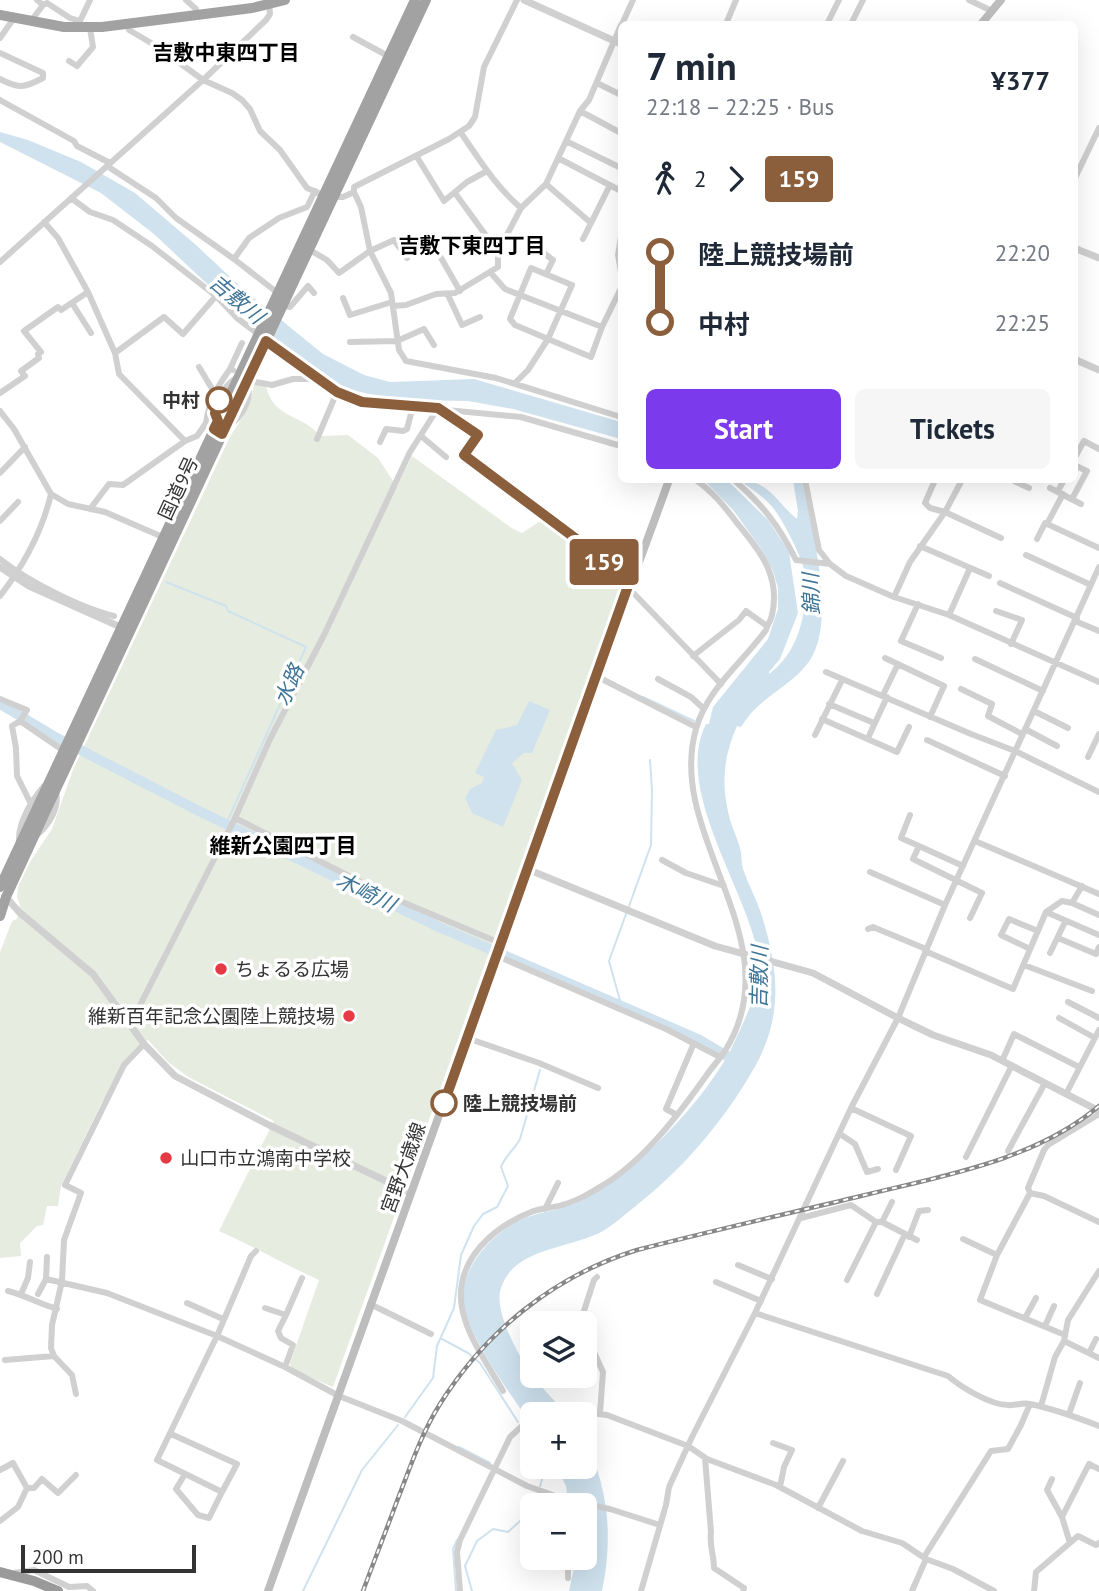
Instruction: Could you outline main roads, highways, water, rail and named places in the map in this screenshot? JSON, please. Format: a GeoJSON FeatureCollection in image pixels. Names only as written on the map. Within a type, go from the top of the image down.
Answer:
{"type":"FeatureCollection","features":[{"type":"Feature","properties":{"kind":"highway"},"geometry":{"type":"LineString","coordinates":[[0,15],[65,27],[90,28],[197,15],[285,0]]}},
{"type":"Feature","properties":{"kind":"highway","name":"国道9号"},"geometry":{"type":"LineString","coordinates":[[2,891],[33,837],[67,751],[168,540],[241,376],[263,336],[323,194],[415,0]]}},
{"type":"Feature","properties":{"kind":"highway","name":"国道9号"},"geometry":{"type":"LineString","coordinates":[[280,299],[309,249],[323,194],[426,0]]}},
{"type":"Feature","properties":{"kind":"highway","name":"国道9号"},"geometry":{"type":"LineString","coordinates":[[0,916],[2,891],[19,847],[52,786]]}},
{"type":"Feature","properties":{"kind":"highway"},"geometry":{"type":"LineString","coordinates":[[0,1570],[58,1591]]}},
{"type":"Feature","properties":{"kind":"highway"},"geometry":{"type":"LineString","coordinates":[[0,1579],[40,1591]]}},
{"type":"Feature","properties":{"kind":"main road"},"geometry":{"type":"LineString","coordinates":[[984,21],[1001,0]]}},
{"type":"Feature","properties":{"kind":"main road","name":"宮野大歳線"},"geometry":{"type":"LineString","coordinates":[[268,1591],[628,586],[668,483]]}},
{"type":"Feature","properties":{"kind":"water","name":"吉敷川"},"geometry":{"type":"Polygon","coordinates":[[[0,132],[28,140],[81,162],[135,193],[244,290],[323,354],[364,375],[390,382],[474,379],[618,421],[618,438],[513,409],[468,401],[412,400],[344,388],[309,370],[205,282],[154,234],[101,193],[0,142],[0,132]]]}},
{"type":"Feature","properties":{"kind":"water","name":"錦川"},"geometry":{"type":"Polygon","coordinates":[[[707,483],[730,483],[768,520],[789,552],[798,613],[780,659],[769,674],[789,653],[800,628],[805,600],[804,571],[797,550],[773,507],[743,483],[755,483],[765,488],[797,519],[793,483],[803,483],[822,592],[819,637],[813,655],[794,678],[761,703],[741,727],[737,726],[726,762],[725,786],[731,823],[740,848],[743,869],[761,913],[772,954],[775,993],[770,1031],[753,1070],[728,1109],[668,1179],[603,1231],[531,1257],[518,1264],[508,1275],[501,1288],[501,1308],[520,1355],[520,1388],[543,1388],[556,1402],[520,1402],[520,1408],[493,1367],[468,1320],[463,1294],[465,1282],[476,1259],[493,1239],[513,1224],[583,1200],[625,1170],[664,1136],[699,1097],[728,1055],[748,1013],[760,978],[756,943],[707,814],[699,782],[698,752],[713,707],[768,639],[778,609],[778,588],[773,571],[760,547],[733,510],[707,483]]]}},
{"type":"Feature","properties":{"kind":"water"},"geometry":{"type":"Polygon","coordinates":[[[529,701],[550,710],[532,753],[524,753],[512,763],[522,780],[503,827],[472,813],[465,798],[470,789],[482,783],[484,777],[475,773],[496,730],[517,725],[529,701]]]}},
{"type":"Feature","properties":{"kind":"water"},"geometry":{"type":"Polygon","coordinates":[[[597,1471],[604,1495],[608,1533],[602,1591],[569,1591],[573,1570],[597,1570],[597,1493],[567,1493],[563,1479],[597,1479],[597,1471]]]}},
{"type":"Feature","properties":{"kind":"waterway","name":"水路"},"geometry":{"type":"LineString","coordinates":[[166,582],[226,606],[228,611],[306,647],[226,824]]}},
{"type":"Feature","properties":{"kind":"waterway"},"geometry":{"type":"LineString","coordinates":[[643,697],[694,721]]}},
{"type":"Feature","properties":{"kind":"waterway","name":"木崎川"},"geometry":{"type":"LineString","coordinates":[[0,704],[57,738],[199,811],[441,928],[698,1039],[727,1056],[738,1066]]}},
{"type":"Feature","properties":{"kind":"waterway"},"geometry":{"type":"LineString","coordinates":[[628,909],[651,845],[650,760]]}},
{"type":"Feature","properties":{"kind":"waterway"},"geometry":{"type":"LineString","coordinates":[[621,1004],[609,961],[626,914]]}},
{"type":"Feature","properties":{"kind":"waterway"},"geometry":{"type":"LineString","coordinates":[[405,1417],[433,1378],[437,1346],[454,1308],[461,1255],[474,1226],[483,1214],[497,1207],[508,1186],[501,1167],[520,1139],[540,1070]]}},
{"type":"Feature","properties":{"kind":"waterway"},"geometry":{"type":"LineString","coordinates":[[442,1339],[480,1363],[518,1422]]}},
{"type":"Feature","properties":{"kind":"waterway"},"geometry":{"type":"LineString","coordinates":[[303,1591],[362,1470],[398,1425]]}},
{"type":"Feature","properties":{"kind":"waterway"},"geometry":{"type":"LineString","coordinates":[[459,1447],[490,1463]]}},
{"type":"Feature","properties":{"kind":"waterway"},"geometry":{"type":"LineString","coordinates":[[540,1486],[542,1479]]}},
{"type":"Feature","properties":{"kind":"waterway"},"geometry":{"type":"LineString","coordinates":[[472,1591],[465,1566],[477,1541],[493,1529],[508,1532],[520,1521]]}},
{"type":"Feature","properties":{"kind":"waterway"},"geometry":{"type":"LineString","coordinates":[[456,1591],[453,1549],[457,1540]]}},
{"type":"Feature","properties":{"kind":"railway"},"geometry":{"type":"LineString","coordinates":[[363,1591],[416,1451],[440,1404],[458,1377],[501,1330],[550,1291],[607,1261],[637,1250],[986,1164],[1046,1140],[1099,1106]]}},
{"type":"Feature","properties":{"kind":"place","name":"中村"},"geometry":{"type":"Point","coordinates":[219,400]}},
{"type":"Feature","properties":{"kind":"place","name":"ちょるる広場"},"geometry":{"type":"Point","coordinates":[221,969]}},
{"type":"Feature","properties":{"kind":"place","name":"維新百年記念公園陸上競技場"},"geometry":{"type":"Point","coordinates":[349,1016]}},
{"type":"Feature","properties":{"kind":"place","name":"陸上競技場前"},"geometry":{"type":"Point","coordinates":[444,1103]}},
{"type":"Feature","properties":{"kind":"place","name":"山口市立鴻南中学校"},"geometry":{"type":"Point","coordinates":[166,1158]}},
{"type":"Feature","properties":{"kind":"district","name":"吉敷中東四丁目"},"geometry":{"type":"Point","coordinates":[226,52]}},
{"type":"Feature","properties":{"kind":"district","name":"吉敷下東四丁目"},"geometry":{"type":"Point","coordinates":[472,245]}},
{"type":"Feature","properties":{"kind":"district","name":"維新公園四丁目"},"geometry":{"type":"Point","coordinates":[283,845]}}]}
